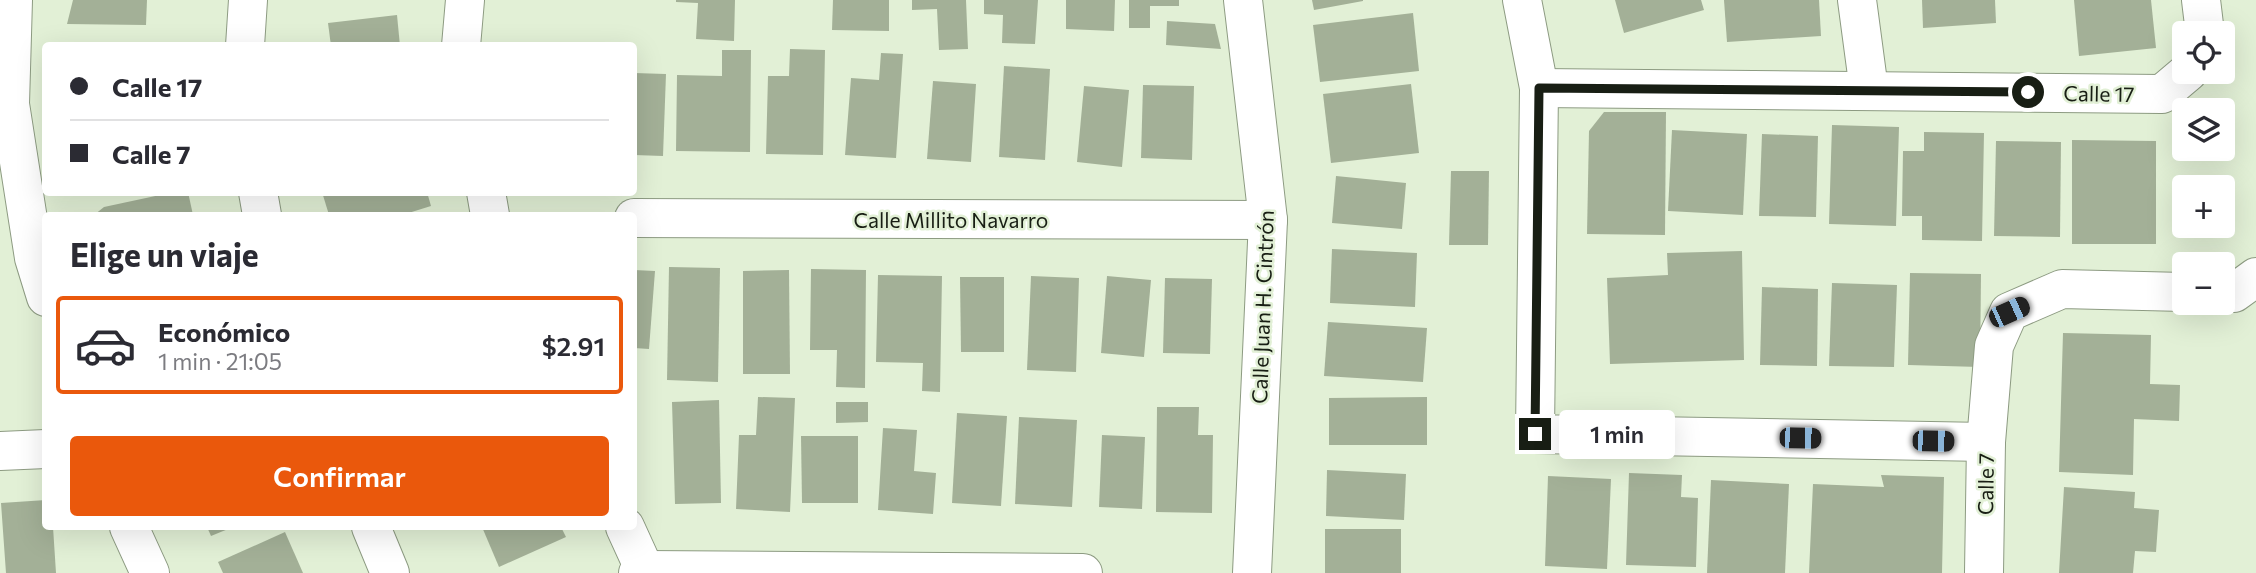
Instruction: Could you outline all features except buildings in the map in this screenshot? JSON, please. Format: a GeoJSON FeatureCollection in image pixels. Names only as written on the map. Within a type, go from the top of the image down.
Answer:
{"type":"FeatureCollection","features":[{"type":"Feature","properties":{"kind":"street"},"geometry":{"type":"LineString","coordinates":[[13,0],[5,104],[34,258],[42,283]]}},
{"type":"Feature","properties":{"kind":"street"},"geometry":{"type":"LineString","coordinates":[[245,42],[247,0]]}},
{"type":"Feature","properties":{"kind":"street"},"geometry":{"type":"LineString","coordinates":[[461,42],[465,0]]}},
{"type":"Feature","properties":{"kind":"street","name":"Calle Juan H. Cintrón"},"geometry":{"type":"LineString","coordinates":[[1242,0],[1268,220],[1252,573]]}},
{"type":"Feature","properties":{"kind":"street","name":"Calle 7"},"geometry":{"type":"LineString","coordinates":[[1522,0],[1539,88],[1535,434],[1986,442],[1984,573]]}},
{"type":"Feature","properties":{"kind":"street"},"geometry":{"type":"LineString","coordinates":[[1857,0],[1869,90]]}},
{"type":"Feature","properties":{"kind":"street"},"geometry":{"type":"LineString","coordinates":[[2201,0],[2204,21]]}},
{"type":"Feature","properties":{"kind":"street","name":"Calle 17"},"geometry":{"type":"LineString","coordinates":[[1539,88],[2162,94],[2174,84]]}},
{"type":"Feature","properties":{"kind":"street","name":"Calle Millito Navarro"},"geometry":{"type":"LineString","coordinates":[[637,218],[1268,220]]}},
{"type":"Feature","properties":{"kind":"street"},"geometry":{"type":"LineString","coordinates":[[2235,292],[2256,277]]}},
{"type":"Feature","properties":{"kind":"street"},"geometry":{"type":"LineString","coordinates":[[1986,442],[1994,345],[2009,312],[2062,289],[2172,292]]}},
{"type":"Feature","properties":{"kind":"street"},"geometry":{"type":"LineString","coordinates":[[0,451],[42,449]]}},
{"type":"Feature","properties":{"kind":"street"},"geometry":{"type":"LineString","coordinates":[[130,530],[150,573]]}},
{"type":"Feature","properties":{"kind":"street"},"geometry":{"type":"LineString","coordinates":[[372,530],[390,573]]}},
{"type":"Feature","properties":{"kind":"street"},"geometry":{"type":"LineString","coordinates":[[626,530],[643,572],[1083,573]]}},
{"type":"Feature","properties":{"kind":"route"},"geometry":{"type":"LineString","coordinates":[[1535,434],[1539,88],[2028,92]]}}]}
